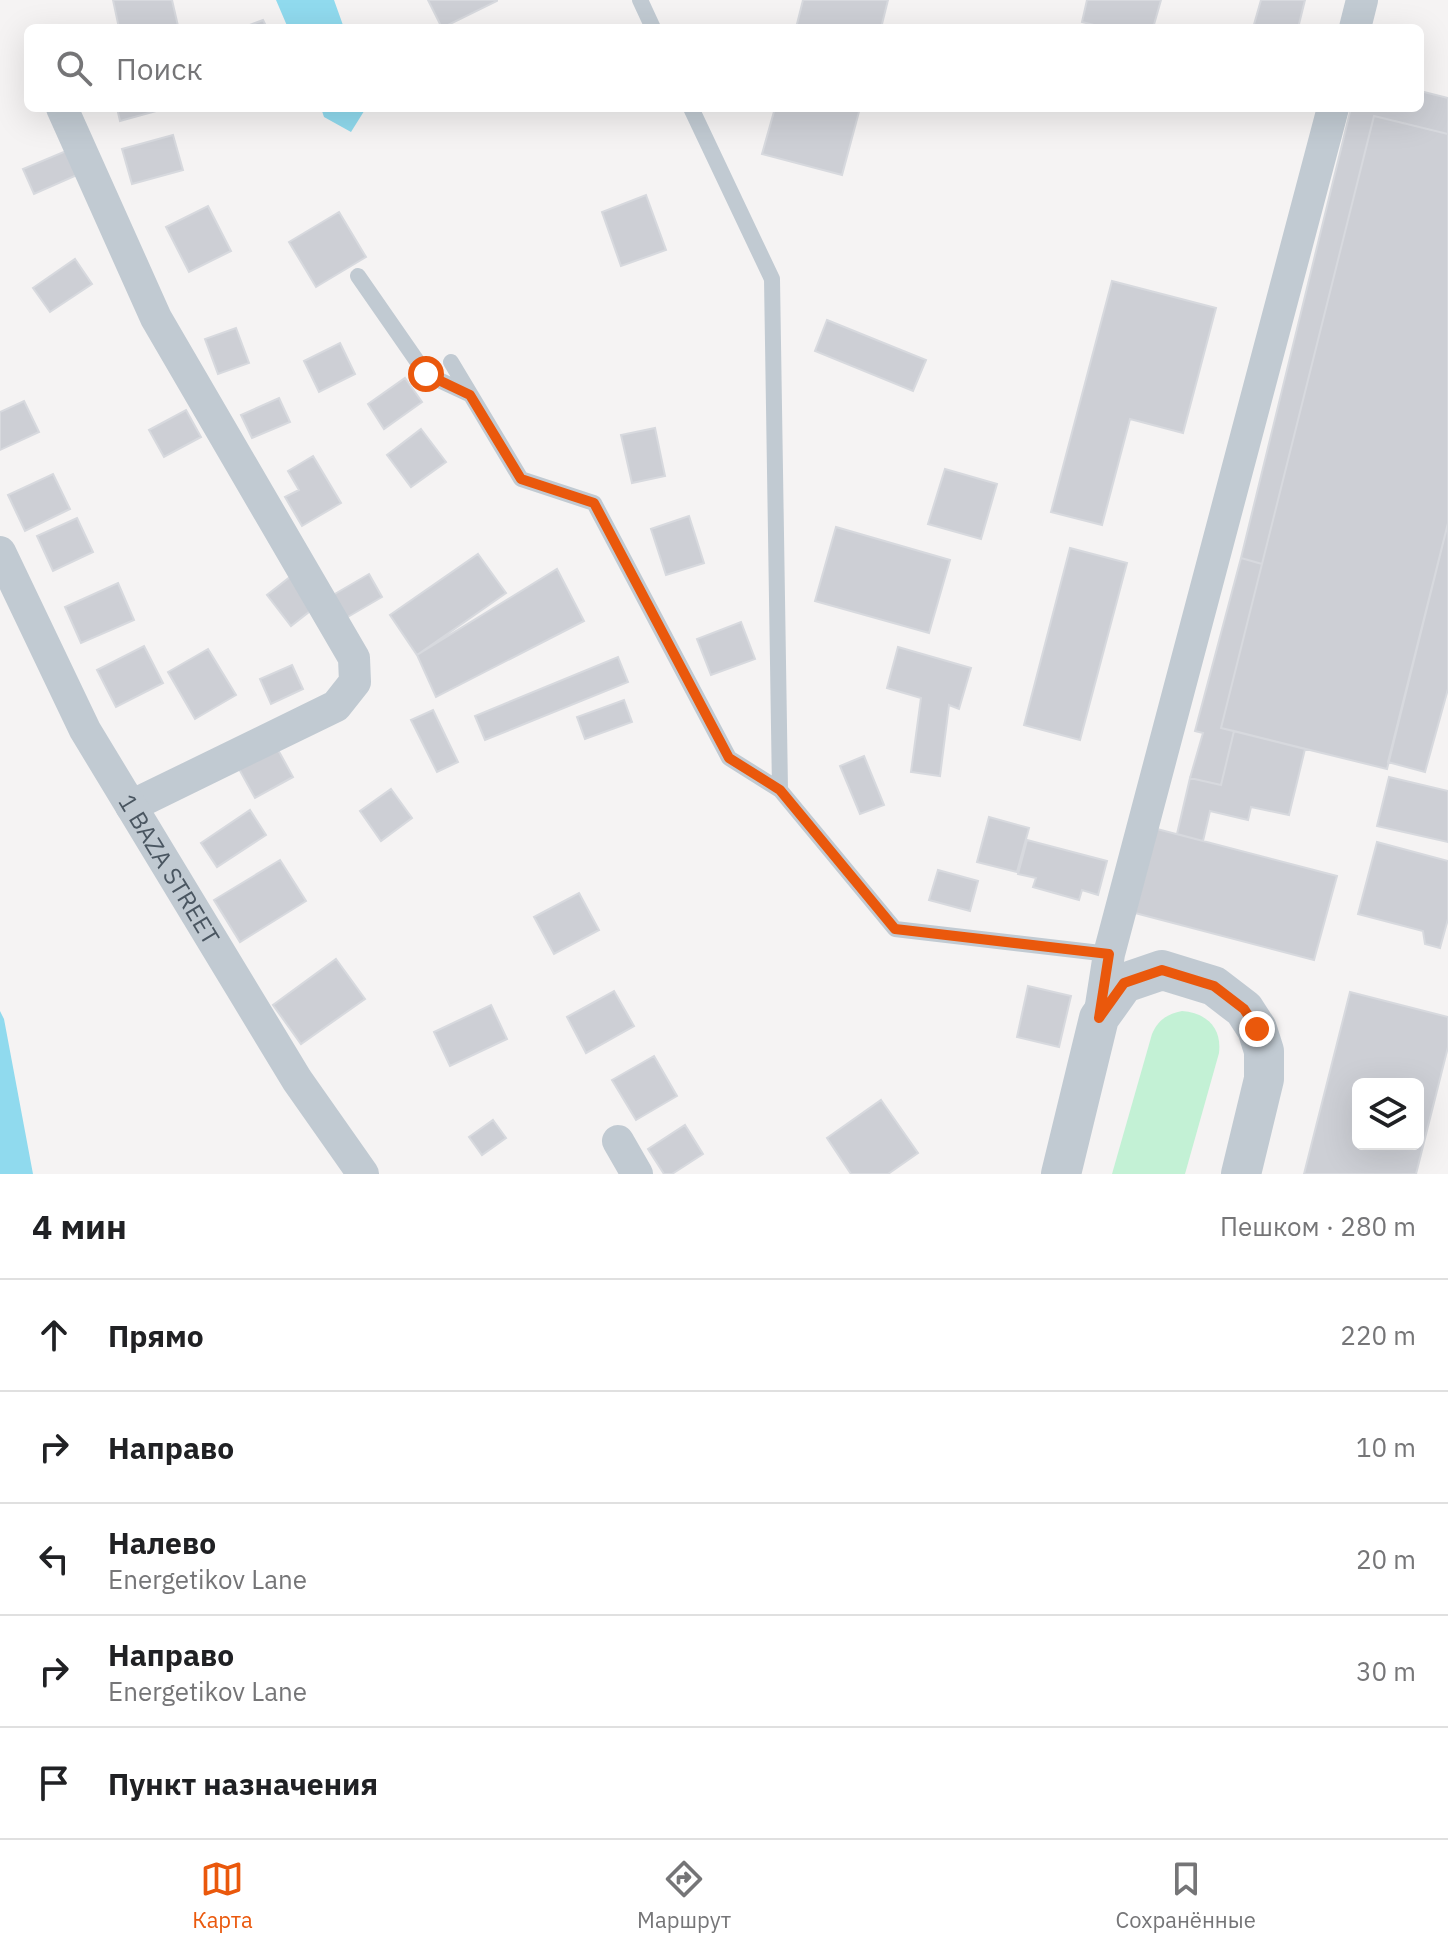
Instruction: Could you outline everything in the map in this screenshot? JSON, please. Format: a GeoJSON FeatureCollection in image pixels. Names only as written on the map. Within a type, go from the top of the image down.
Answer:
{"type":"FeatureCollection","features":[{"type":"Feature","properties":{"kind":"street"},"geometry":{"type":"LineString","coordinates":[[1356,24],[1362,0]]}},
{"type":"Feature","properties":{"kind":"street"},"geometry":{"type":"LineString","coordinates":[[64,112],[156,318],[354,658],[355,682],[336,706],[131,806]]}},
{"type":"Feature","properties":{"kind":"street"},"geometry":{"type":"LineString","coordinates":[[1061,1174],[1099,1018],[1109,954],[1332,112]]}},
{"type":"Feature","properties":{"kind":"street","name":"1 BAZA STREET"},"geometry":{"type":"LineString","coordinates":[[0,552],[85,730],[297,1080],[363,1174]]}},
{"type":"Feature","properties":{"kind":"street"},"geometry":{"type":"LineString","coordinates":[[1099,1018],[1124,983],[1162,970],[1214,986],[1244,1009],[1257,1029],[1264,1051],[1264,1079],[1241,1174]]}},
{"type":"Feature","properties":{"kind":"street"},"geometry":{"type":"LineString","coordinates":[[618,1141],[637,1174]]}},
{"type":"Feature","properties":{"kind":"lane"},"geometry":{"type":"LineString","coordinates":[[640,0],[651,24]]}},
{"type":"Feature","properties":{"kind":"lane"},"geometry":{"type":"LineString","coordinates":[[693,112],[772,279],[780,790]]}},
{"type":"Feature","properties":{"kind":"lane"},"geometry":{"type":"LineString","coordinates":[[358,276],[426,374],[470,395]]}},
{"type":"Feature","properties":{"kind":"lane"},"geometry":{"type":"LineString","coordinates":[[451,362],[521,479],[594,503],[729,758],[780,790],[895,929],[1109,954]]}},
{"type":"Feature","properties":{"kind":"green space"},"geometry":{"type":"Polygon","coordinates":[[[1182,1011],[1199,1015],[1211,1023],[1219,1044],[1185,1174],[1112,1174],[1152,1034],[1164,1018],[1182,1011]]]}},
{"type":"Feature","properties":{"kind":"water"},"geometry":{"type":"Polygon","coordinates":[[[276,0],[334,0],[343,24],[286,24],[276,0]]]}},
{"type":"Feature","properties":{"kind":"water"},"geometry":{"type":"Polygon","coordinates":[[[322,112],[364,112],[351,132],[324,117],[322,112]]]}},
{"type":"Feature","properties":{"kind":"water"},"geometry":{"type":"Polygon","coordinates":[[[0,1011],[4,1019],[33,1174],[0,1174],[0,1011]]]}},
{"type":"Feature","properties":{"kind":"building"},"geometry":{"type":"Polygon","coordinates":[[[113,0],[172,0],[178,24],[118,24],[113,0]]]}},
{"type":"Feature","properties":{"kind":"building"},"geometry":{"type":"Polygon","coordinates":[[[428,0],[497,0],[450,24],[440,24],[428,0]]]}},
{"type":"Feature","properties":{"kind":"building"},"geometry":{"type":"Polygon","coordinates":[[[803,0],[888,0],[882,24],[797,24],[803,0]]]}},
{"type":"Feature","properties":{"kind":"building"},"geometry":{"type":"Polygon","coordinates":[[[1087,0],[1161,0],[1154,24],[1082,22],[1087,0]]]}},
{"type":"Feature","properties":{"kind":"building"},"geometry":{"type":"Polygon","coordinates":[[[1261,0],[1305,0],[1299,24],[1254,24],[1261,0]]]}},
{"type":"Feature","properties":{"kind":"building"},"geometry":{"type":"Polygon","coordinates":[[[1424,92],[1448,98],[1448,134],[1374,116],[1262,564],[1241,558],[1350,112],[1424,112],[1424,92]]]}},
{"type":"Feature","properties":{"kind":"building"},"geometry":{"type":"Polygon","coordinates":[[[118,112],[153,112],[120,121],[118,112]]]}},
{"type":"Feature","properties":{"kind":"building"},"geometry":{"type":"Polygon","coordinates":[[[774,112],[859,112],[842,175],[762,154],[774,112]]]}},
{"type":"Feature","properties":{"kind":"building"},"geometry":{"type":"Polygon","coordinates":[[[1374,116],[1448,134],[1448,523],[1387,769],[1221,728],[1374,116]]]}},
{"type":"Feature","properties":{"kind":"building"},"geometry":{"type":"Polygon","coordinates":[[[173,135],[183,170],[132,184],[122,149],[173,135]]]}},
{"type":"Feature","properties":{"kind":"building"},"geometry":{"type":"Polygon","coordinates":[[[66,151],[77,175],[34,194],[23,169],[66,151]]]}},
{"type":"Feature","properties":{"kind":"building"},"geometry":{"type":"Polygon","coordinates":[[[646,195],[666,250],[621,266],[602,212],[646,195]]]}},
{"type":"Feature","properties":{"kind":"building"},"geometry":{"type":"Polygon","coordinates":[[[208,206],[231,251],[189,272],[166,227],[208,206]]]}},
{"type":"Feature","properties":{"kind":"building"},"geometry":{"type":"Polygon","coordinates":[[[339,212],[366,257],[316,287],[289,242],[339,212]]]}},
{"type":"Feature","properties":{"kind":"building"},"geometry":{"type":"Polygon","coordinates":[[[75,259],[92,284],[50,312],[33,288],[75,259]]]}},
{"type":"Feature","properties":{"kind":"building"},"geometry":{"type":"Polygon","coordinates":[[[1112,281],[1216,308],[1183,433],[1130,419],[1102,525],[1051,512],[1112,281]]]}},
{"type":"Feature","properties":{"kind":"building"},"geometry":{"type":"Polygon","coordinates":[[[827,320],[926,360],[913,391],[815,351],[827,320]]]}},
{"type":"Feature","properties":{"kind":"building"},"geometry":{"type":"Polygon","coordinates":[[[236,328],[249,363],[218,374],[205,339],[236,328]]]}},
{"type":"Feature","properties":{"kind":"building"},"geometry":{"type":"Polygon","coordinates":[[[340,343],[355,374],[319,392],[304,361],[340,343]]]}},
{"type":"Feature","properties":{"kind":"building"},"geometry":{"type":"Polygon","coordinates":[[[405,378],[422,402],[384,429],[368,404],[405,378]]]}},
{"type":"Feature","properties":{"kind":"building"},"geometry":{"type":"Polygon","coordinates":[[[279,398],[290,422],[252,438],[241,415],[279,398]]]}},
{"type":"Feature","properties":{"kind":"building"},"geometry":{"type":"Polygon","coordinates":[[[24,401],[39,432],[0,450],[0,412],[24,401]]]}},
{"type":"Feature","properties":{"kind":"building"},"geometry":{"type":"Polygon","coordinates":[[[186,410],[201,437],[164,457],[149,430],[186,410]]]}},
{"type":"Feature","properties":{"kind":"building"},"geometry":{"type":"Polygon","coordinates":[[[655,428],[665,476],[632,483],[621,435],[655,428]]]}},
{"type":"Feature","properties":{"kind":"building"},"geometry":{"type":"Polygon","coordinates":[[[421,429],[446,462],[411,487],[387,455],[421,429]]]}},
{"type":"Feature","properties":{"kind":"building"},"geometry":{"type":"Polygon","coordinates":[[[313,456],[341,503],[302,526],[285,497],[299,490],[288,471],[313,456]]]}},
{"type":"Feature","properties":{"kind":"building"},"geometry":{"type":"Polygon","coordinates":[[[945,469],[997,484],[981,539],[928,524],[945,469]]]}},
{"type":"Feature","properties":{"kind":"building"},"geometry":{"type":"Polygon","coordinates":[[[53,474],[70,509],[25,531],[8,495],[53,474]]]}},
{"type":"Feature","properties":{"kind":"building"},"geometry":{"type":"Polygon","coordinates":[[[689,516],[704,563],[666,575],[651,529],[689,516]]]}},
{"type":"Feature","properties":{"kind":"building"},"geometry":{"type":"Polygon","coordinates":[[[77,518],[93,552],[53,571],[37,536],[77,518]]]}},
{"type":"Feature","properties":{"kind":"building"},"geometry":{"type":"Polygon","coordinates":[[[1448,523],[1448,689],[1425,772],[1388,762],[1448,523]]]}},
{"type":"Feature","properties":{"kind":"building"},"geometry":{"type":"Polygon","coordinates":[[[836,527],[950,560],[929,633],[815,601],[836,527]]]}},
{"type":"Feature","properties":{"kind":"building"},"geometry":{"type":"Polygon","coordinates":[[[1070,548],[1127,563],[1080,740],[1024,725],[1070,548]]]}},
{"type":"Feature","properties":{"kind":"building"},"geometry":{"type":"Polygon","coordinates":[[[478,554],[506,593],[417,655],[390,615],[478,554]]]}},
{"type":"Feature","properties":{"kind":"building"},"geometry":{"type":"Polygon","coordinates":[[[1241,558],[1262,564],[1221,728],[1234,731],[1221,785],[1190,778],[1203,733],[1195,731],[1241,558]]]}},
{"type":"Feature","properties":{"kind":"building"},"geometry":{"type":"Polygon","coordinates":[[[557,569],[584,621],[436,697],[417,655],[557,569]]]}},
{"type":"Feature","properties":{"kind":"building"},"geometry":{"type":"Polygon","coordinates":[[[369,574],[382,597],[346,618],[333,595],[369,574]]]}},
{"type":"Feature","properties":{"kind":"building"},"geometry":{"type":"Polygon","coordinates":[[[290,577],[314,608],[291,626],[267,595],[290,577]]]}},
{"type":"Feature","properties":{"kind":"building"},"geometry":{"type":"Polygon","coordinates":[[[118,583],[134,620],[81,643],[65,607],[118,583]]]}},
{"type":"Feature","properties":{"kind":"building"},"geometry":{"type":"Polygon","coordinates":[[[741,622],[755,659],[711,675],[697,639],[741,622]]]}},
{"type":"Feature","properties":{"kind":"building"},"geometry":{"type":"Polygon","coordinates":[[[144,646],[163,683],[116,707],[97,670],[144,646]]]}},
{"type":"Feature","properties":{"kind":"building"},"geometry":{"type":"Polygon","coordinates":[[[898,647],[971,668],[959,709],[949,705],[940,776],[911,772],[921,698],[887,688],[898,647]]]}},
{"type":"Feature","properties":{"kind":"building"},"geometry":{"type":"Polygon","coordinates":[[[208,649],[236,695],[195,719],[168,672],[208,649]]]}},
{"type":"Feature","properties":{"kind":"building"},"geometry":{"type":"Polygon","coordinates":[[[618,657],[628,682],[485,740],[475,716],[618,657]]]}},
{"type":"Feature","properties":{"kind":"building"},"geometry":{"type":"Polygon","coordinates":[[[292,665],[303,689],[271,704],[260,679],[292,665]]]}},
{"type":"Feature","properties":{"kind":"building"},"geometry":{"type":"Polygon","coordinates":[[[624,700],[632,722],[585,739],[577,717],[624,700]]]}},
{"type":"Feature","properties":{"kind":"building"},"geometry":{"type":"Polygon","coordinates":[[[433,710],[458,762],[437,772],[411,720],[433,710]]]}},
{"type":"Feature","properties":{"kind":"building"},"geometry":{"type":"Polygon","coordinates":[[[1234,731],[1305,749],[1289,815],[1251,807],[1248,820],[1210,811],[1203,841],[1177,834],[1190,778],[1221,785],[1234,731]]]}},
{"type":"Feature","properties":{"kind":"building"},"geometry":{"type":"Polygon","coordinates":[[[277,748],[293,777],[255,798],[239,769],[277,748]]]}},
{"type":"Feature","properties":{"kind":"building"},"geometry":{"type":"Polygon","coordinates":[[[864,756],[884,805],[860,814],[840,766],[864,756]]]}},
{"type":"Feature","properties":{"kind":"building"},"geometry":{"type":"Polygon","coordinates":[[[1389,777],[1448,791],[1448,842],[1377,826],[1389,777]]]}},
{"type":"Feature","properties":{"kind":"building"},"geometry":{"type":"Polygon","coordinates":[[[391,789],[412,818],[381,841],[360,811],[391,789]]]}},
{"type":"Feature","properties":{"kind":"building"},"geometry":{"type":"Polygon","coordinates":[[[250,810],[266,835],[217,867],[201,843],[250,810]]]}},
{"type":"Feature","properties":{"kind":"building"},"geometry":{"type":"Polygon","coordinates":[[[989,817],[1029,828],[1017,872],[977,862],[989,817]]]}},
{"type":"Feature","properties":{"kind":"building"},"geometry":{"type":"Polygon","coordinates":[[[1157,829],[1337,876],[1314,960],[1135,913],[1157,829]]]}},
{"type":"Feature","properties":{"kind":"building"},"geometry":{"type":"Polygon","coordinates":[[[1027,840],[1107,861],[1098,895],[1082,890],[1079,900],[1033,887],[1036,878],[1018,874],[1027,840]]]}},
{"type":"Feature","properties":{"kind":"building"},"geometry":{"type":"Polygon","coordinates":[[[1377,842],[1448,861],[1448,919],[1440,948],[1425,944],[1423,931],[1358,914],[1377,842]]]}},
{"type":"Feature","properties":{"kind":"building"},"geometry":{"type":"Polygon","coordinates":[[[280,860],[306,901],[240,942],[214,900],[280,860]]]}},
{"type":"Feature","properties":{"kind":"building"},"geometry":{"type":"Polygon","coordinates":[[[938,870],[978,881],[970,911],[929,900],[938,870]]]}},
{"type":"Feature","properties":{"kind":"building"},"geometry":{"type":"Polygon","coordinates":[[[579,893],[599,930],[554,954],[534,917],[579,893]]]}},
{"type":"Feature","properties":{"kind":"building"},"geometry":{"type":"Polygon","coordinates":[[[336,959],[365,999],[301,1044],[273,1005],[336,959]]]}},
{"type":"Feature","properties":{"kind":"building"},"geometry":{"type":"Polygon","coordinates":[[[1028,986],[1071,996],[1059,1047],[1017,1037],[1028,986]]]}},
{"type":"Feature","properties":{"kind":"building"},"geometry":{"type":"Polygon","coordinates":[[[614,991],[634,1026],[586,1053],[567,1017],[614,991]]]}},
{"type":"Feature","properties":{"kind":"building"},"geometry":{"type":"Polygon","coordinates":[[[1350,992],[1448,1017],[1448,1047],[1424,1142],[1424,1078],[1352,1078],[1352,1150],[1422,1150],[1416,1174],[1304,1174],[1350,992]]]}},
{"type":"Feature","properties":{"kind":"building"},"geometry":{"type":"Polygon","coordinates":[[[491,1005],[507,1039],[450,1066],[434,1032],[491,1005]]]}},
{"type":"Feature","properties":{"kind":"building"},"geometry":{"type":"Polygon","coordinates":[[[654,1056],[677,1096],[636,1120],[612,1080],[654,1056]]]}},
{"type":"Feature","properties":{"kind":"building"},"geometry":{"type":"Polygon","coordinates":[[[881,1100],[918,1153],[888,1174],[851,1174],[827,1138],[881,1100]]]}},
{"type":"Feature","properties":{"kind":"building"},"geometry":{"type":"Polygon","coordinates":[[[493,1120],[506,1138],[482,1155],[469,1137],[493,1120]]]}},
{"type":"Feature","properties":{"kind":"building"},"geometry":{"type":"Polygon","coordinates":[[[685,1125],[703,1154],[672,1174],[664,1174],[648,1149],[685,1125]]]}},
{"type":"Feature","properties":{"kind":"route"},"geometry":{"type":"LineString","coordinates":[[426,374],[470,395],[521,479],[594,503],[729,758],[780,790],[895,929],[1109,954],[1099,1018],[1124,983],[1162,970],[1214,986],[1244,1009],[1257,1029]]}}]}
